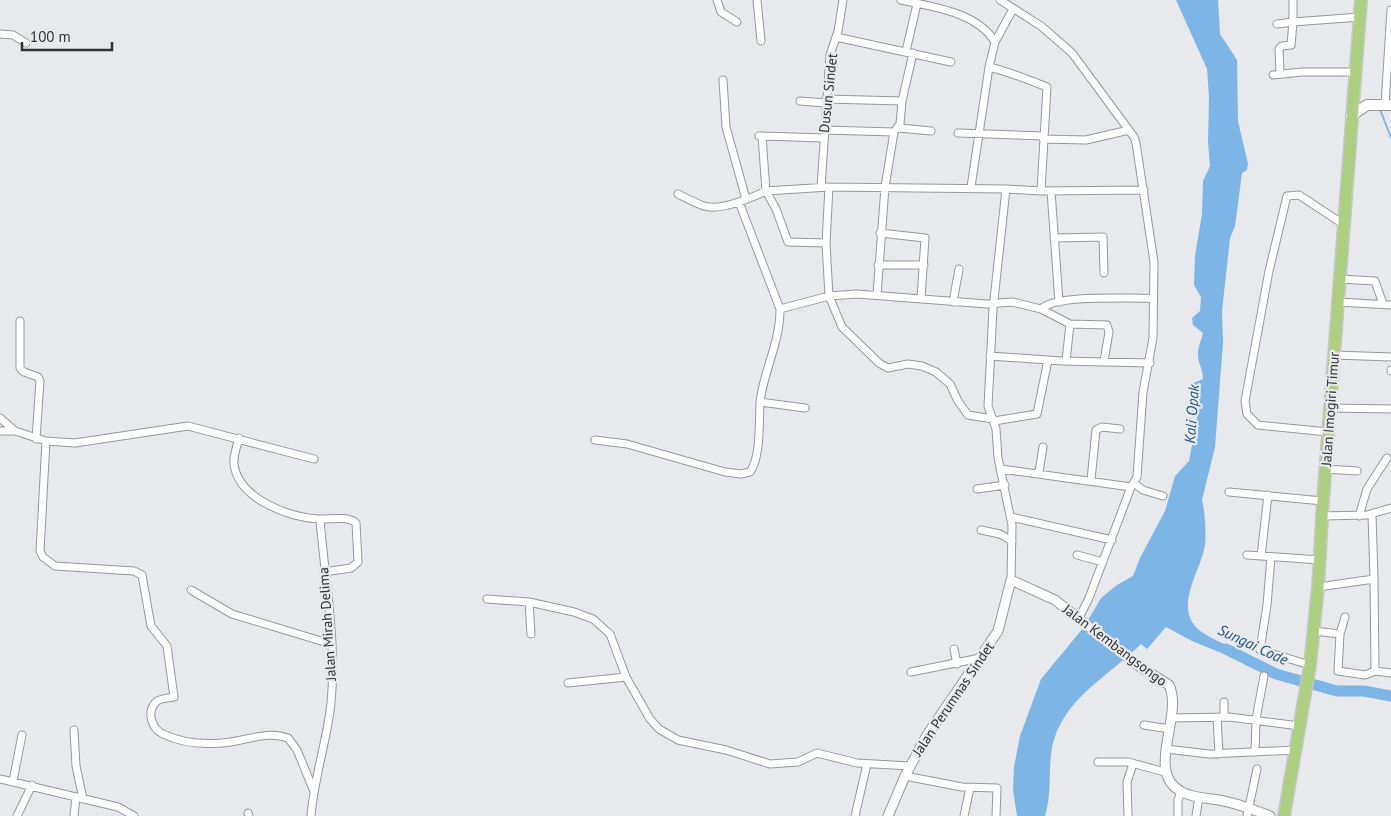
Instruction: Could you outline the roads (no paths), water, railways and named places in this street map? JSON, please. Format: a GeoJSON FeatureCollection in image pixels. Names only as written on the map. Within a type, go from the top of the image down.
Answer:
{"type":"FeatureCollection","features":[{"type":"Feature","properties":{"kind":"main road","name":"Jalan Imogiri Timur"},"geometry":{"type":"LineString","coordinates":[[1284,816],[1307,685],[1314,631],[1360,0]]}},
{"type":"Feature","properties":{"kind":"main road"},"geometry":{"type":"LineString","coordinates":[[1353,93],[1367,105]]}},
{"type":"Feature","properties":{"kind":"main road"},"geometry":{"type":"LineString","coordinates":[[1351,116],[1367,105],[1388,105]]}},
{"type":"Feature","properties":{"kind":"street"},"geometry":{"type":"LineString","coordinates":[[717,0],[722,12],[737,22]]}},
{"type":"Feature","properties":{"kind":"street"},"geometry":{"type":"LineString","coordinates":[[757,0],[761,41]]}},
{"type":"Feature","properties":{"kind":"street","name":"Dusun Sindet"},"geometry":{"type":"LineString","coordinates":[[821,187],[825,101],[830,55],[836,37],[843,0]]}},
{"type":"Feature","properties":{"kind":"street"},"geometry":{"type":"LineString","coordinates":[[901,0],[970,20],[988,30],[995,42]]}},
{"type":"Feature","properties":{"kind":"street"},"geometry":{"type":"LineString","coordinates":[[1000,0],[1042,26],[1072,53],[1129,130],[1136,144],[1154,262],[1153,338],[1150,363],[1143,392],[1142,432],[1133,485],[1080,618]]}},
{"type":"Feature","properties":{"kind":"street"},"geometry":{"type":"LineString","coordinates":[[1294,0],[1291,45],[1282,46],[1279,49],[1277,74],[1355,72]]}},
{"type":"Feature","properties":{"kind":"street"},"geometry":{"type":"LineString","coordinates":[[876,295],[885,187],[902,101],[917,4]]}},
{"type":"Feature","properties":{"kind":"street"},"geometry":{"type":"LineString","coordinates":[[971,187],[989,67],[995,42],[1012,9]]}},
{"type":"Feature","properties":{"kind":"street"},"geometry":{"type":"LineString","coordinates":[[1388,105],[1391,10]]}},
{"type":"Feature","properties":{"kind":"street"},"geometry":{"type":"LineString","coordinates":[[1277,24],[1360,18]]}},
{"type":"Feature","properties":{"kind":"street"},"geometry":{"type":"LineString","coordinates":[[0,34],[12,35],[26,43]]}},
{"type":"Feature","properties":{"kind":"street"},"geometry":{"type":"LineString","coordinates":[[836,37],[951,62]]}},
{"type":"Feature","properties":{"kind":"street"},"geometry":{"type":"LineString","coordinates":[[989,67],[1021,75],[1029,82],[1047,87],[1041,191]]}},
{"type":"Feature","properties":{"kind":"street"},"geometry":{"type":"LineString","coordinates":[[595,440],[627,444],[725,472],[741,474],[750,472],[754,467],[758,442],[761,390],[773,356],[780,322],[780,309],[743,201],[726,127],[722,80]]}},
{"type":"Feature","properties":{"kind":"street"},"geometry":{"type":"LineString","coordinates":[[800,101],[902,101]]}},
{"type":"Feature","properties":{"kind":"street"},"geometry":{"type":"LineString","coordinates":[[826,243],[788,242],[776,209],[766,191],[760,136],[896,130],[931,131]]}},
{"type":"Feature","properties":{"kind":"street"},"geometry":{"type":"LineString","coordinates":[[958,133],[978,135],[1010,134],[1086,140],[1129,130]]}},
{"type":"Feature","properties":{"kind":"street"},"geometry":{"type":"LineString","coordinates":[[678,194],[705,206],[743,201],[766,191],[821,187],[971,187],[1051,192],[1144,190]]}},
{"type":"Feature","properties":{"kind":"street"},"geometry":{"type":"LineString","coordinates":[[829,187],[826,243],[829,296],[842,327],[879,363],[888,368],[908,364],[922,366],[936,372],[950,384],[958,401],[968,415],[993,420],[1037,414],[1048,360]]}},
{"type":"Feature","properties":{"kind":"street"},"geometry":{"type":"LineString","coordinates":[[1006,189],[994,302],[988,406],[993,420],[1000,469],[1011,517],[1011,580]]}},
{"type":"Feature","properties":{"kind":"street"},"geometry":{"type":"LineString","coordinates":[[1051,192],[1059,302]]}},
{"type":"Feature","properties":{"kind":"street"},"geometry":{"type":"LineString","coordinates":[[1328,432],[1258,425],[1247,414],[1245,401],[1269,271],[1287,196],[1299,195],[1343,224]]}},
{"type":"Feature","properties":{"kind":"street"},"geometry":{"type":"LineString","coordinates":[[880,233],[925,237],[921,298]]}},
{"type":"Feature","properties":{"kind":"street"},"geometry":{"type":"LineString","coordinates":[[1054,238],[1103,237],[1104,273]]}},
{"type":"Feature","properties":{"kind":"street"},"geometry":{"type":"LineString","coordinates":[[878,265],[924,266]]}},
{"type":"Feature","properties":{"kind":"street"},"geometry":{"type":"LineString","coordinates":[[953,302],[959,269]]}},
{"type":"Feature","properties":{"kind":"street"},"geometry":{"type":"LineString","coordinates":[[1339,279],[1375,281],[1383,304]]}},
{"type":"Feature","properties":{"kind":"street"},"geometry":{"type":"LineString","coordinates":[[780,309],[829,296],[856,294],[953,302],[1012,302],[1041,309],[1070,324],[1107,324],[1109,332],[1104,361]]}},
{"type":"Feature","properties":{"kind":"street"},"geometry":{"type":"LineString","coordinates":[[1041,309],[1059,302],[1153,298]]}},
{"type":"Feature","properties":{"kind":"street"},"geometry":{"type":"LineString","coordinates":[[1338,302],[1391,305]]}},
{"type":"Feature","properties":{"kind":"street"},"geometry":{"type":"LineString","coordinates":[[20,320],[20,368],[24,372],[38,376],[40,380],[36,439]]}},
{"type":"Feature","properties":{"kind":"street"},"geometry":{"type":"LineString","coordinates":[[1066,361],[1070,324]]}},
{"type":"Feature","properties":{"kind":"street"},"geometry":{"type":"LineString","coordinates":[[1334,355],[1391,357]]}},
{"type":"Feature","properties":{"kind":"street"},"geometry":{"type":"LineString","coordinates":[[990,356],[1066,361],[1150,363]]}},
{"type":"Feature","properties":{"kind":"street"},"geometry":{"type":"LineString","coordinates":[[760,402],[805,408]]}},
{"type":"Feature","properties":{"kind":"street"},"geometry":{"type":"LineString","coordinates":[[1330,408],[1391,409]]}},
{"type":"Feature","properties":{"kind":"street"},"geometry":{"type":"LineString","coordinates":[[0,418],[15,431],[46,441],[75,443],[177,425],[239,438],[314,459]]}},
{"type":"Feature","properties":{"kind":"street"},"geometry":{"type":"LineString","coordinates":[[1091,480],[1096,430],[1102,427],[1120,429]]}},
{"type":"Feature","properties":{"kind":"street"},"geometry":{"type":"LineString","coordinates":[[0,431],[15,431]]}},
{"type":"Feature","properties":{"kind":"street"},"geometry":{"type":"LineString","coordinates":[[239,438],[234,465],[242,482],[265,504],[298,517],[320,520],[353,520],[358,527],[358,562],[351,568],[324,572]]}},
{"type":"Feature","properties":{"kind":"street"},"geometry":{"type":"LineString","coordinates":[[46,441],[40,551],[43,557],[55,566],[134,571],[142,575],[151,626],[167,646],[175,689],[174,697],[160,700],[154,706],[152,722],[155,730],[171,737],[199,743],[225,743],[271,734],[288,738],[297,750],[313,789]]}},
{"type":"Feature","properties":{"kind":"street"},"geometry":{"type":"LineString","coordinates":[[1040,472],[1043,447]]}},
{"type":"Feature","properties":{"kind":"street"},"geometry":{"type":"LineString","coordinates":[[1359,516],[1367,489],[1387,458]]}},
{"type":"Feature","properties":{"kind":"street"},"geometry":{"type":"LineString","coordinates":[[1000,469],[1040,472],[1133,485],[1163,496]]}},
{"type":"Feature","properties":{"kind":"street"},"geometry":{"type":"LineString","coordinates":[[1325,470],[1356,471]]}},
{"type":"Feature","properties":{"kind":"street"},"geometry":{"type":"LineString","coordinates":[[977,489],[1004,485]]}},
{"type":"Feature","properties":{"kind":"street"},"geometry":{"type":"LineString","coordinates":[[1229,492],[1323,500]]}},
{"type":"Feature","properties":{"kind":"street"},"geometry":{"type":"LineString","coordinates":[[1261,556],[1268,495]]}},
{"type":"Feature","properties":{"kind":"street"},"geometry":{"type":"LineString","coordinates":[[1322,516],[1359,516],[1391,508]]}},
{"type":"Feature","properties":{"kind":"street"},"geometry":{"type":"LineString","coordinates":[[1372,514],[1375,671]]}},
{"type":"Feature","properties":{"kind":"street"},"geometry":{"type":"LineString","coordinates":[[1011,517],[1112,540]]}},
{"type":"Feature","properties":{"kind":"street","name":"Jalan Mirah Delima"},"geometry":{"type":"LineString","coordinates":[[311,816],[313,789],[331,703],[331,644],[320,520]]}},
{"type":"Feature","properties":{"kind":"street"},"geometry":{"type":"LineString","coordinates":[[982,530],[1000,534],[1012,541]]}},
{"type":"Feature","properties":{"kind":"street"},"geometry":{"type":"LineString","coordinates":[[1077,555],[1103,562]]}},
{"type":"Feature","properties":{"kind":"street"},"geometry":{"type":"LineString","coordinates":[[1247,555],[1320,560]]}},
{"type":"Feature","properties":{"kind":"street"},"geometry":{"type":"LineString","coordinates":[[1271,557],[1266,617],[1260,648],[1262,651],[1310,665]]}},
{"type":"Feature","properties":{"kind":"street"},"geometry":{"type":"LineString","coordinates":[[1318,587],[1374,579]]}},
{"type":"Feature","properties":{"kind":"street","name":"Jalan Kembangsongo"},"geometry":{"type":"LineString","coordinates":[[1011,580],[1049,596],[1080,618],[1139,666],[1169,685],[1172,697],[1165,772]]}},
{"type":"Feature","properties":{"kind":"street","name":"Jalan Perumnas Sindet"},"geometry":{"type":"LineString","coordinates":[[888,816],[910,766],[935,723],[998,631],[1011,580]]}},
{"type":"Feature","properties":{"kind":"street"},"geometry":{"type":"LineString","coordinates":[[191,590],[232,614],[331,644]]}},
{"type":"Feature","properties":{"kind":"street"},"geometry":{"type":"LineString","coordinates":[[488,599],[529,602],[584,615],[604,628],[614,642],[626,676],[653,724],[678,740],[726,750],[770,764],[798,762],[817,753],[867,764],[910,766]]}},
{"type":"Feature","properties":{"kind":"street"},"geometry":{"type":"LineString","coordinates":[[529,602],[531,634]]}},
{"type":"Feature","properties":{"kind":"street"},"geometry":{"type":"LineString","coordinates":[[1345,618],[1340,634],[1338,671],[1365,675],[1375,671],[1391,673]]}},
{"type":"Feature","properties":{"kind":"street"},"geometry":{"type":"LineString","coordinates":[[1314,631],[1340,634]]}},
{"type":"Feature","properties":{"kind":"street"},"geometry":{"type":"LineString","coordinates":[[954,649],[957,664]]}},
{"type":"Feature","properties":{"kind":"street"},"geometry":{"type":"LineString","coordinates":[[911,672],[980,658]]}},
{"type":"Feature","properties":{"kind":"street"},"geometry":{"type":"LineString","coordinates":[[568,683],[626,676]]}},
{"type":"Feature","properties":{"kind":"street"},"geometry":{"type":"LineString","coordinates":[[1255,752],[1256,719],[1264,676]]}},
{"type":"Feature","properties":{"kind":"street"},"geometry":{"type":"LineString","coordinates":[[1219,754],[1220,717],[1224,702]]}},
{"type":"Feature","properties":{"kind":"street"},"geometry":{"type":"LineString","coordinates":[[1171,718],[1220,717],[1256,719],[1300,726]]}},
{"type":"Feature","properties":{"kind":"street"},"geometry":{"type":"LineString","coordinates":[[1144,726],[1170,729]]}},
{"type":"Feature","properties":{"kind":"street"},"geometry":{"type":"LineString","coordinates":[[74,730],[80,798],[74,816]]}},
{"type":"Feature","properties":{"kind":"street"},"geometry":{"type":"LineString","coordinates":[[13,781],[22,735]]}},
{"type":"Feature","properties":{"kind":"street"},"geometry":{"type":"LineString","coordinates":[[1166,749],[1196,754],[1296,750]]}},
{"type":"Feature","properties":{"kind":"street"},"geometry":{"type":"LineString","coordinates":[[1098,762],[1133,764],[1165,772],[1170,782],[1181,792],[1220,800],[1248,812],[1270,816]]}},
{"type":"Feature","properties":{"kind":"street"},"geometry":{"type":"LineString","coordinates":[[855,816],[867,764]]}},
{"type":"Feature","properties":{"kind":"street"},"geometry":{"type":"LineString","coordinates":[[1128,816],[1127,782],[1133,764]]}},
{"type":"Feature","properties":{"kind":"street"},"geometry":{"type":"LineString","coordinates":[[1248,812],[1257,769]]}},
{"type":"Feature","properties":{"kind":"street"},"geometry":{"type":"LineString","coordinates":[[905,776],[970,788],[997,788],[996,816]]}},
{"type":"Feature","properties":{"kind":"street"},"geometry":{"type":"LineString","coordinates":[[0,778],[118,807],[134,816]]}},
{"type":"Feature","properties":{"kind":"street"},"geometry":{"type":"LineString","coordinates":[[17,816],[32,785]]}},
{"type":"Feature","properties":{"kind":"street"},"geometry":{"type":"LineString","coordinates":[[964,816],[970,788]]}},
{"type":"Feature","properties":{"kind":"street"},"geometry":{"type":"LineString","coordinates":[[1178,816],[1181,792]]}},
{"type":"Feature","properties":{"kind":"street"},"geometry":{"type":"LineString","coordinates":[[1196,816],[1199,797]]}},
{"type":"Feature","properties":{"kind":"water"},"geometry":{"type":"Polygon","coordinates":[[[1176,0],[1218,0],[1220,34],[1237,60],[1238,121],[1248,164],[1247,170],[1242,173],[1235,226],[1230,238],[1222,311],[1223,343],[1215,447],[1202,500],[1205,545],[1188,602],[1188,612],[1199,630],[1215,640],[1245,653],[1236,659],[1192,641],[1166,627],[1147,649],[1141,644],[1088,690],[1066,715],[1052,747],[1045,816],[1017,816],[1013,790],[1014,767],[1020,736],[1041,679],[1084,627],[1101,598],[1117,585],[1133,576],[1140,558],[1165,511],[1175,476],[1189,461],[1199,408],[1198,399],[1191,392],[1191,384],[1203,379],[1198,354],[1203,333],[1193,325],[1192,318],[1200,311],[1201,297],[1194,285],[1195,256],[1202,214],[1203,181],[1210,166],[1208,142],[1209,97],[1207,69],[1176,0]]]}},
{"type":"Feature","properties":{"kind":"waterway"},"geometry":{"type":"LineString","coordinates":[[1380,109],[1391,138]]}},
{"type":"Feature","properties":{"kind":"waterway","name":"Sungai Code"},"geometry":{"type":"LineString","coordinates":[[1226,649],[1276,674],[1337,691],[1364,691],[1391,696]]}},
{"type":"Feature","properties":{"kind":"water label","name":"Kali Opak"},"geometry":{"type":"Point","coordinates":[1192,414]}}]}
